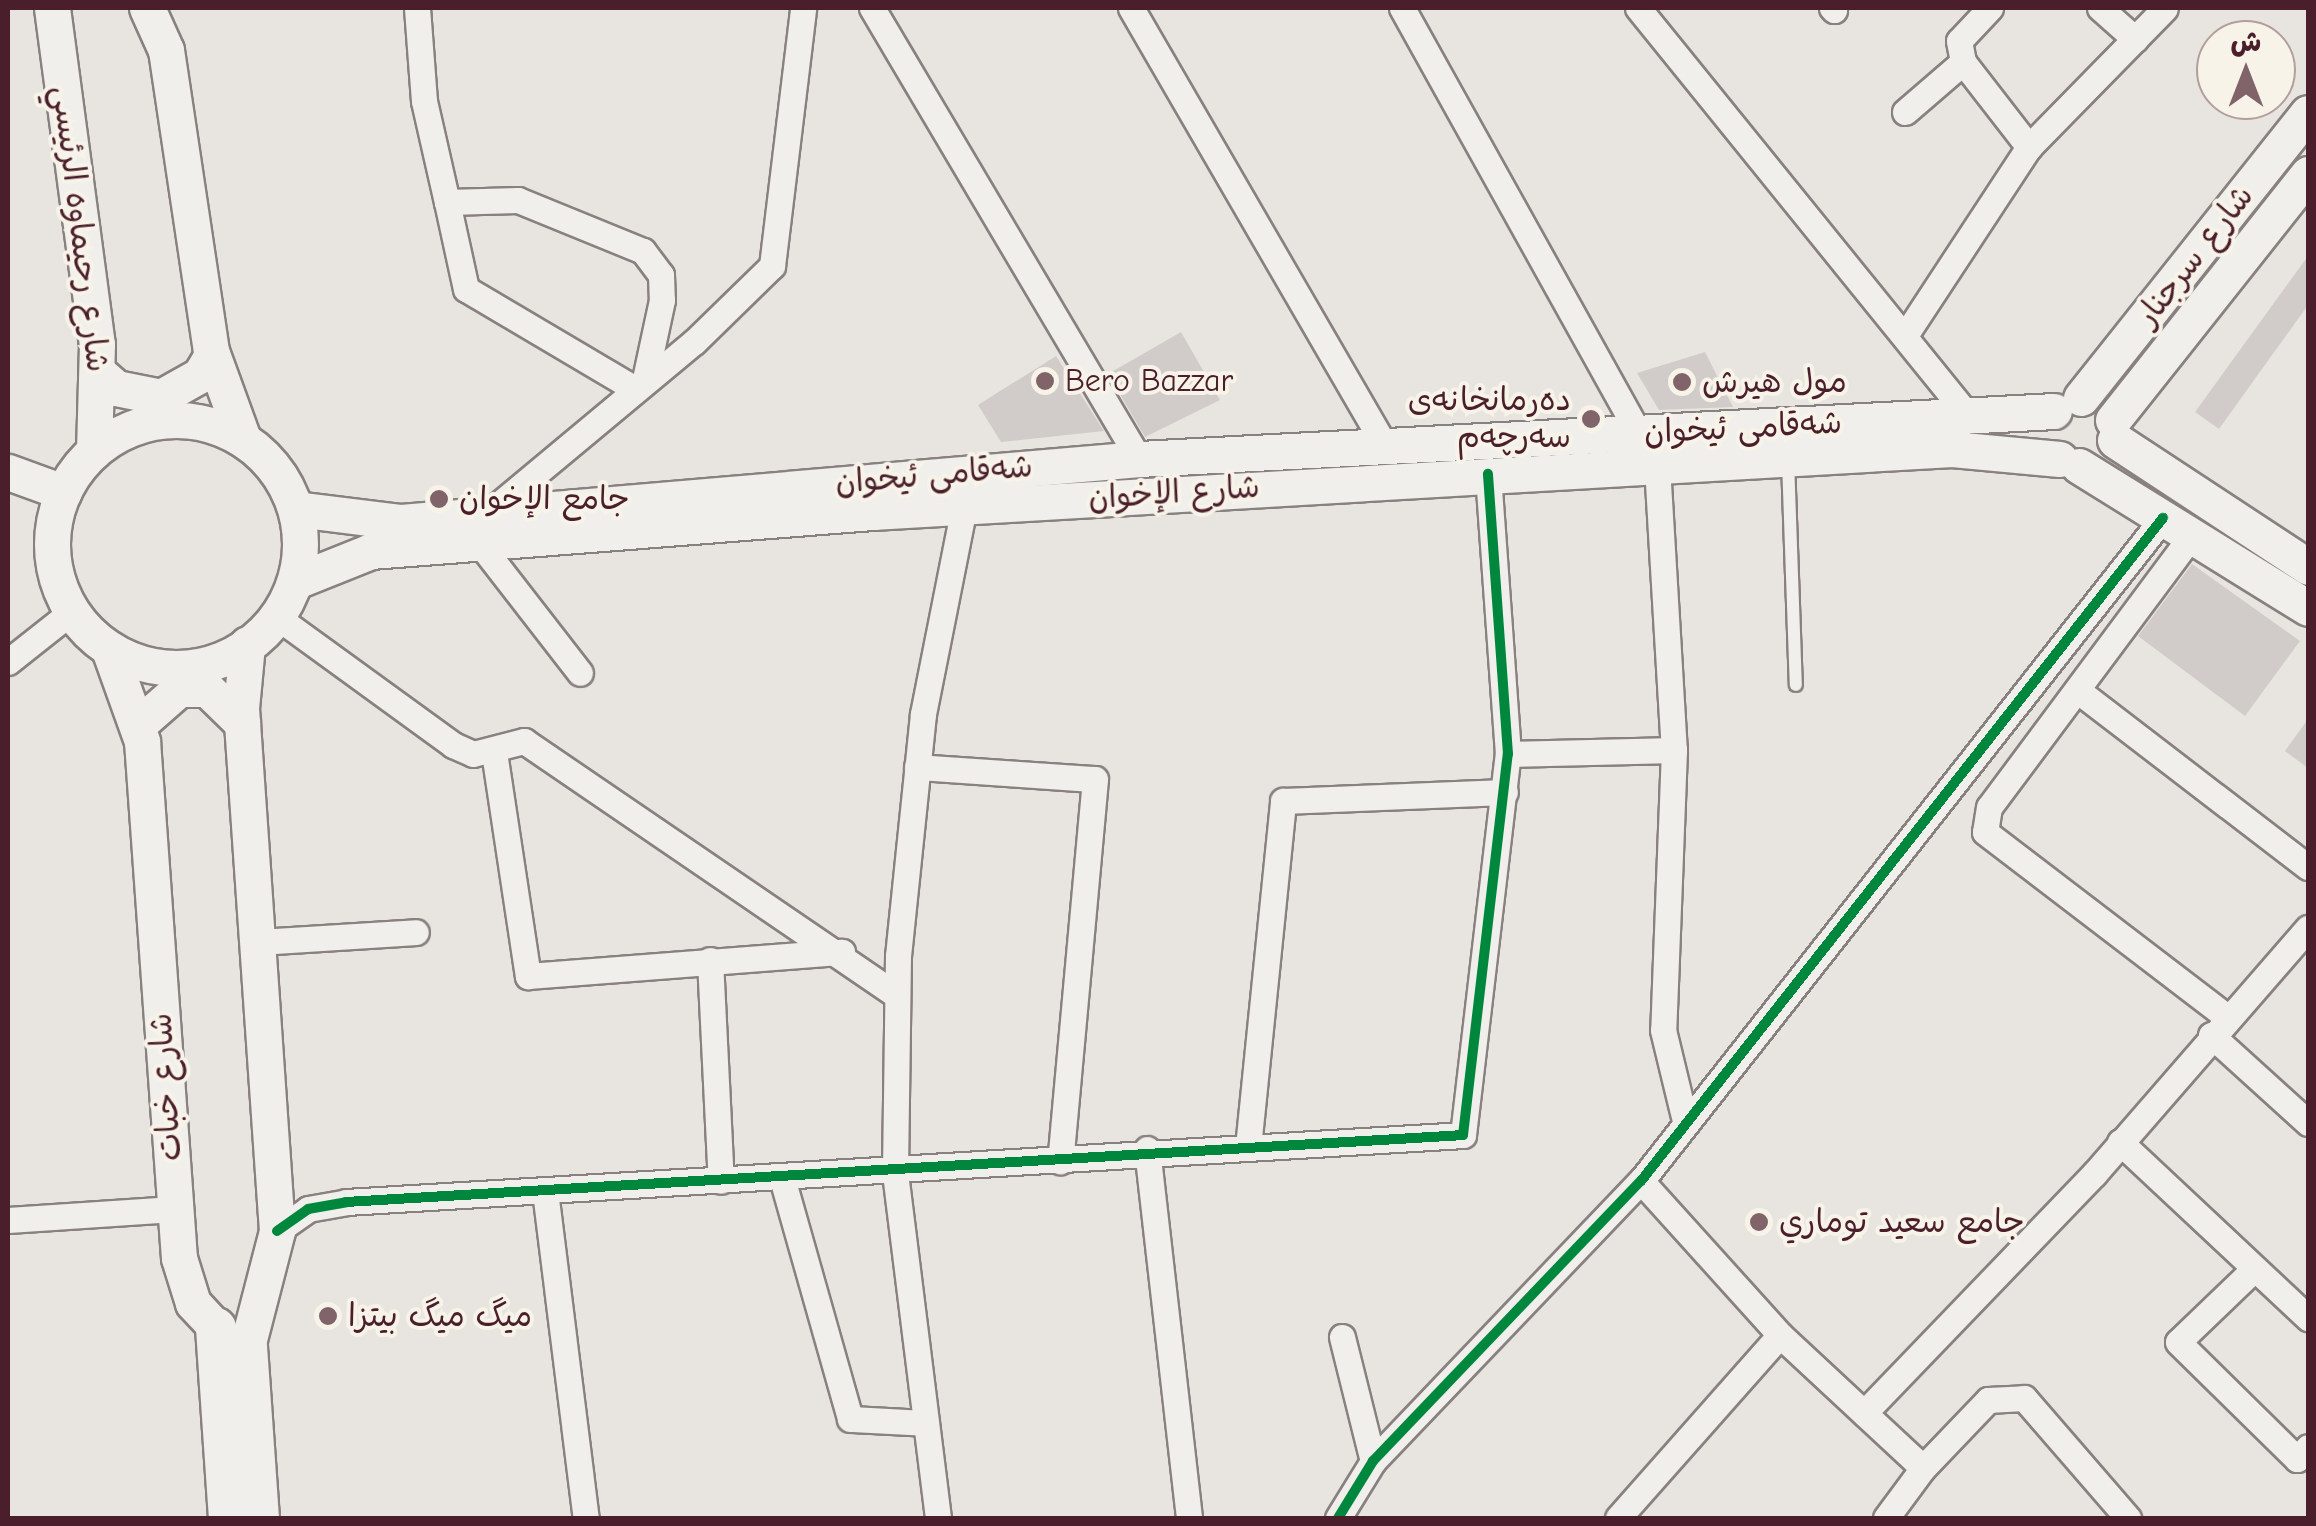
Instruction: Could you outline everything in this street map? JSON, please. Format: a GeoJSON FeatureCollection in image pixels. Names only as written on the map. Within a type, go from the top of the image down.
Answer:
{"type":"FeatureCollection","features":[{"type":"Feature","properties":{"kind":"main road","name":"شارع رحيماوه الرئيسي"},"geometry":{"type":"LineString","coordinates":[[52,8],[99,374],[94,451]]}},
{"type":"Feature","properties":{"kind":"main road"},"geometry":{"type":"LineString","coordinates":[[148,8],[166,50],[212,355],[244,439],[276,470],[296,509],[296,580],[277,618],[218,662],[173,668],[108,650],[71,612],[51,540],[63,492],[94,451],[151,422],[183,419],[244,439]]}},
{"type":"Feature","properties":{"kind":"main road","name":"شارع سرجنار"},"geometry":{"type":"LineString","coordinates":[[2114,430],[2142,352],[2308,114]]}},
{"type":"Feature","properties":{"kind":"main road","name":"شارع سرجنار"},"geometry":{"type":"LineString","coordinates":[[2067,404],[2142,352],[2308,174]]}},
{"type":"Feature","properties":{"kind":"main road"},"geometry":{"type":"LineString","coordinates":[[99,374],[116,388],[161,397],[200,375],[212,355]]}},
{"type":"Feature","properties":{"kind":"main road"},"geometry":{"type":"LineString","coordinates":[[2308,567],[2114,430],[2101,404],[2067,404],[2047,431],[2069,462],[2308,608]]}},
{"type":"Feature","properties":{"kind":"main road","name":"شەقامی ئیخوان"},"geometry":{"type":"LineString","coordinates":[[296,509],[340,520],[483,529],[1139,459],[1297,468],[1385,446],[1970,418],[2067,404]]}},
{"type":"Feature","properties":{"kind":"main road"},"geometry":{"type":"LineString","coordinates":[[2069,462],[2105,457],[2114,430]]}},
{"type":"Feature","properties":{"kind":"main road","name":"شارع الإخوان"},"geometry":{"type":"LineString","coordinates":[[296,580],[350,554],[483,529],[964,507],[1297,468],[1488,474],[1979,448],[2069,462]]}},
{"type":"Feature","properties":{"kind":"main road"},"geometry":{"type":"LineString","coordinates":[[8,472],[63,492]]}},
{"type":"Feature","properties":{"kind":"main road"},"geometry":{"type":"LineString","coordinates":[[340,520],[334,538],[350,554]]}},
{"type":"Feature","properties":{"kind":"main road"},"geometry":{"type":"LineString","coordinates":[[230,1518],[231,1338],[276,1230],[242,723],[247,644]]}},
{"type":"Feature","properties":{"kind":"main road","name":"شارع خبات"},"geometry":{"type":"LineString","coordinates":[[108,650],[139,724],[174,1209],[187,1290],[231,1338]]}},
{"type":"Feature","properties":{"kind":"main road"},"geometry":{"type":"LineString","coordinates":[[139,724],[168,695],[208,689],[242,723]]}},
{"type":"Feature","properties":{"kind":"main road"},"geometry":{"type":"LineString","coordinates":[[231,1338],[259,1518]]}},
{"type":"Feature","properties":{"kind":"street"},"geometry":{"type":"LineString","coordinates":[[417,8],[424,101],[466,289],[640,384]]}},
{"type":"Feature","properties":{"kind":"street"},"geometry":{"type":"LineString","coordinates":[[580,674],[483,529],[772,266],[802,8]]}},
{"type":"Feature","properties":{"kind":"street"},"geometry":{"type":"LineString","coordinates":[[872,8],[1139,459]]}},
{"type":"Feature","properties":{"kind":"street"},"geometry":{"type":"LineString","coordinates":[[1131,8],[1385,446]]}},
{"type":"Feature","properties":{"kind":"street"},"geometry":{"type":"LineString","coordinates":[[1402,8],[1638,432]]}},
{"type":"Feature","properties":{"kind":"street"},"geometry":{"type":"LineString","coordinates":[[1638,8],[1908,331],[1970,418]]}},
{"type":"Feature","properties":{"kind":"street"},"geometry":{"type":"LineString","coordinates":[[1990,8],[1959,41],[1963,62],[2029,147]]}},
{"type":"Feature","properties":{"kind":"street"},"geometry":{"type":"LineString","coordinates":[[2100,8],[2134,39]]}},
{"type":"Feature","properties":{"kind":"street"},"geometry":{"type":"LineString","coordinates":[[1908,331],[2029,147],[2165,8]]}},
{"type":"Feature","properties":{"kind":"street"},"geometry":{"type":"LineString","coordinates":[[1905,112],[1963,62]]}},
{"type":"Feature","properties":{"kind":"street"},"geometry":{"type":"LineString","coordinates":[[447,202],[518,200],[644,251],[661,276],[662,300],[640,384]]}},
{"type":"Feature","properties":{"kind":"street"},"geometry":{"type":"LineString","coordinates":[[1657,466],[1674,750],[1664,1030],[1685,1121]]}},
{"type":"Feature","properties":{"kind":"street"},"geometry":{"type":"LineString","coordinates":[[276,1230],[326,1204],[1060,1162],[1147,1149],[1463,1135],[1508,754],[1488,474]]}},
{"type":"Feature","properties":{"kind":"street"},"geometry":{"type":"LineString","coordinates":[[938,1518],[895,1171],[897,996],[918,767],[964,507]]}},
{"type":"Feature","properties":{"kind":"street"},"geometry":{"type":"LineString","coordinates":[[2178,526],[2077,690],[1989,807],[1985,832],[2220,1027],[2308,1123]]}},
{"type":"Feature","properties":{"kind":"street"},"geometry":{"type":"LineString","coordinates":[[1343,1516],[1373,1462],[1642,1181],[1685,1121],[2178,526]]}},
{"type":"Feature","properties":{"kind":"street"},"geometry":{"type":"LineString","coordinates":[[8,662],[71,612]]}},
{"type":"Feature","properties":{"kind":"street"},"geometry":{"type":"LineString","coordinates":[[277,618],[453,745],[494,752],[524,741],[842,952],[897,996]]}},
{"type":"Feature","properties":{"kind":"street"},"geometry":{"type":"LineString","coordinates":[[2077,690],[2308,867]]}},
{"type":"Feature","properties":{"kind":"street"},"geometry":{"type":"LineString","coordinates":[[1508,754],[1674,750]]}},
{"type":"Feature","properties":{"kind":"street"},"geometry":{"type":"LineString","coordinates":[[494,752],[528,976],[842,952]]}},
{"type":"Feature","properties":{"kind":"street"},"geometry":{"type":"LineString","coordinates":[[918,767],[1095,780],[1060,1162]]}},
{"type":"Feature","properties":{"kind":"street"},"geometry":{"type":"LineString","coordinates":[[1248,1147],[1283,800],[1505,792]]}},
{"type":"Feature","properties":{"kind":"street"},"geometry":{"type":"LineString","coordinates":[[1864,1414],[2120,1142],[2308,928]]}},
{"type":"Feature","properties":{"kind":"street"},"geometry":{"type":"LineString","coordinates":[[259,942],[416,932]]}},
{"type":"Feature","properties":{"kind":"street"},"geometry":{"type":"LineString","coordinates":[[710,960],[721,1182]]}},
{"type":"Feature","properties":{"kind":"street"},"geometry":{"type":"LineString","coordinates":[[2120,1142],[2308,1318]]}},
{"type":"Feature","properties":{"kind":"street"},"geometry":{"type":"LineString","coordinates":[[1147,1149],[1189,1518]]}},
{"type":"Feature","properties":{"kind":"street"},"geometry":{"type":"LineString","coordinates":[[782,1178],[850,1419],[926,1423]]}},
{"type":"Feature","properties":{"kind":"street"},"geometry":{"type":"LineString","coordinates":[[1642,1181],[1780,1335],[1923,1468]]}},
{"type":"Feature","properties":{"kind":"street"},"geometry":{"type":"LineString","coordinates":[[545,1191],[586,1518]]}},
{"type":"Feature","properties":{"kind":"street"},"geometry":{"type":"LineString","coordinates":[[8,1220],[174,1209]]}},
{"type":"Feature","properties":{"kind":"street"},"geometry":{"type":"LineString","coordinates":[[2254,1269],[2178,1342],[2297,1458],[2308,1447]]}},
{"type":"Feature","properties":{"kind":"street"},"geometry":{"type":"LineString","coordinates":[[1618,1518],[1780,1335]]}},
{"type":"Feature","properties":{"kind":"street"},"geometry":{"type":"LineString","coordinates":[[1342,1336],[1373,1462]]}},
{"type":"Feature","properties":{"kind":"street"},"geometry":{"type":"LineString","coordinates":[[1894,1515],[1923,1468],[1988,1400],[2024,1398],[2128,1518]]}},
{"type":"Feature","properties":{"kind":"lane"},"geometry":{"type":"LineString","coordinates":[[1788,459],[1796,685]]}},
{"type":"Feature","properties":{"kind":"building"},"geometry":{"type":"Polygon","coordinates":[[[2308,256],[2308,305],[2219,429],[2195,412],[2308,256]]]}},
{"type":"Feature","properties":{"kind":"building"},"geometry":{"type":"Polygon","coordinates":[[[1181,332],[1220,400],[1145,437],[1108,374],[1181,332]]]}},
{"type":"Feature","properties":{"kind":"building","name":"مول هيرش"},"geometry":{"type":"Polygon","coordinates":[[[1705,352],[1733,407],[1659,410],[1637,373],[1705,352]]]}},
{"type":"Feature","properties":{"kind":"building","name":"Bero Bazzar"},"geometry":{"type":"Polygon","coordinates":[[[1056,356],[1104,431],[1001,442],[978,405],[1056,356]]]}},
{"type":"Feature","properties":{"kind":"building"},"geometry":{"type":"Polygon","coordinates":[[[2192,564],[2300,641],[2245,716],[2138,636],[2192,564]]]}},
{"type":"Feature","properties":{"kind":"building"},"geometry":{"type":"Polygon","coordinates":[[[2308,719],[2308,768],[2285,751],[2308,719]]]}},
{"type":"Feature","properties":{"kind":"cycle path"},"geometry":{"type":"LineString","coordinates":[[277,1231],[308,1209],[346,1202],[1463,1135],[1508,754],[1488,474]]}},
{"type":"Feature","properties":{"kind":"cycle path"},"geometry":{"type":"LineString","coordinates":[[1338,1518],[1373,1461],[1641,1181],[2163,518]]}},
{"type":"Feature","properties":{"kind":"place","name":"Bero Bazzar"},"geometry":{"type":"Point","coordinates":[1045,381]}},
{"type":"Feature","properties":{"kind":"place","name":"مول هيرش"},"geometry":{"type":"Point","coordinates":[1682,382]}},
{"type":"Feature","properties":{"kind":"place","name":"دەرمانخانەی سەرچەم"},"geometry":{"type":"Point","coordinates":[1591,419]}},
{"type":"Feature","properties":{"kind":"place","name":"جامع الإخوان"},"geometry":{"type":"Point","coordinates":[439,499]}},
{"type":"Feature","properties":{"kind":"place","name":"جامع سعيد توماري"},"geometry":{"type":"Point","coordinates":[1759,1222]}},
{"type":"Feature","properties":{"kind":"place","name":"ميگ ميگ بيتزا"},"geometry":{"type":"Point","coordinates":[328,1316]}}]}
